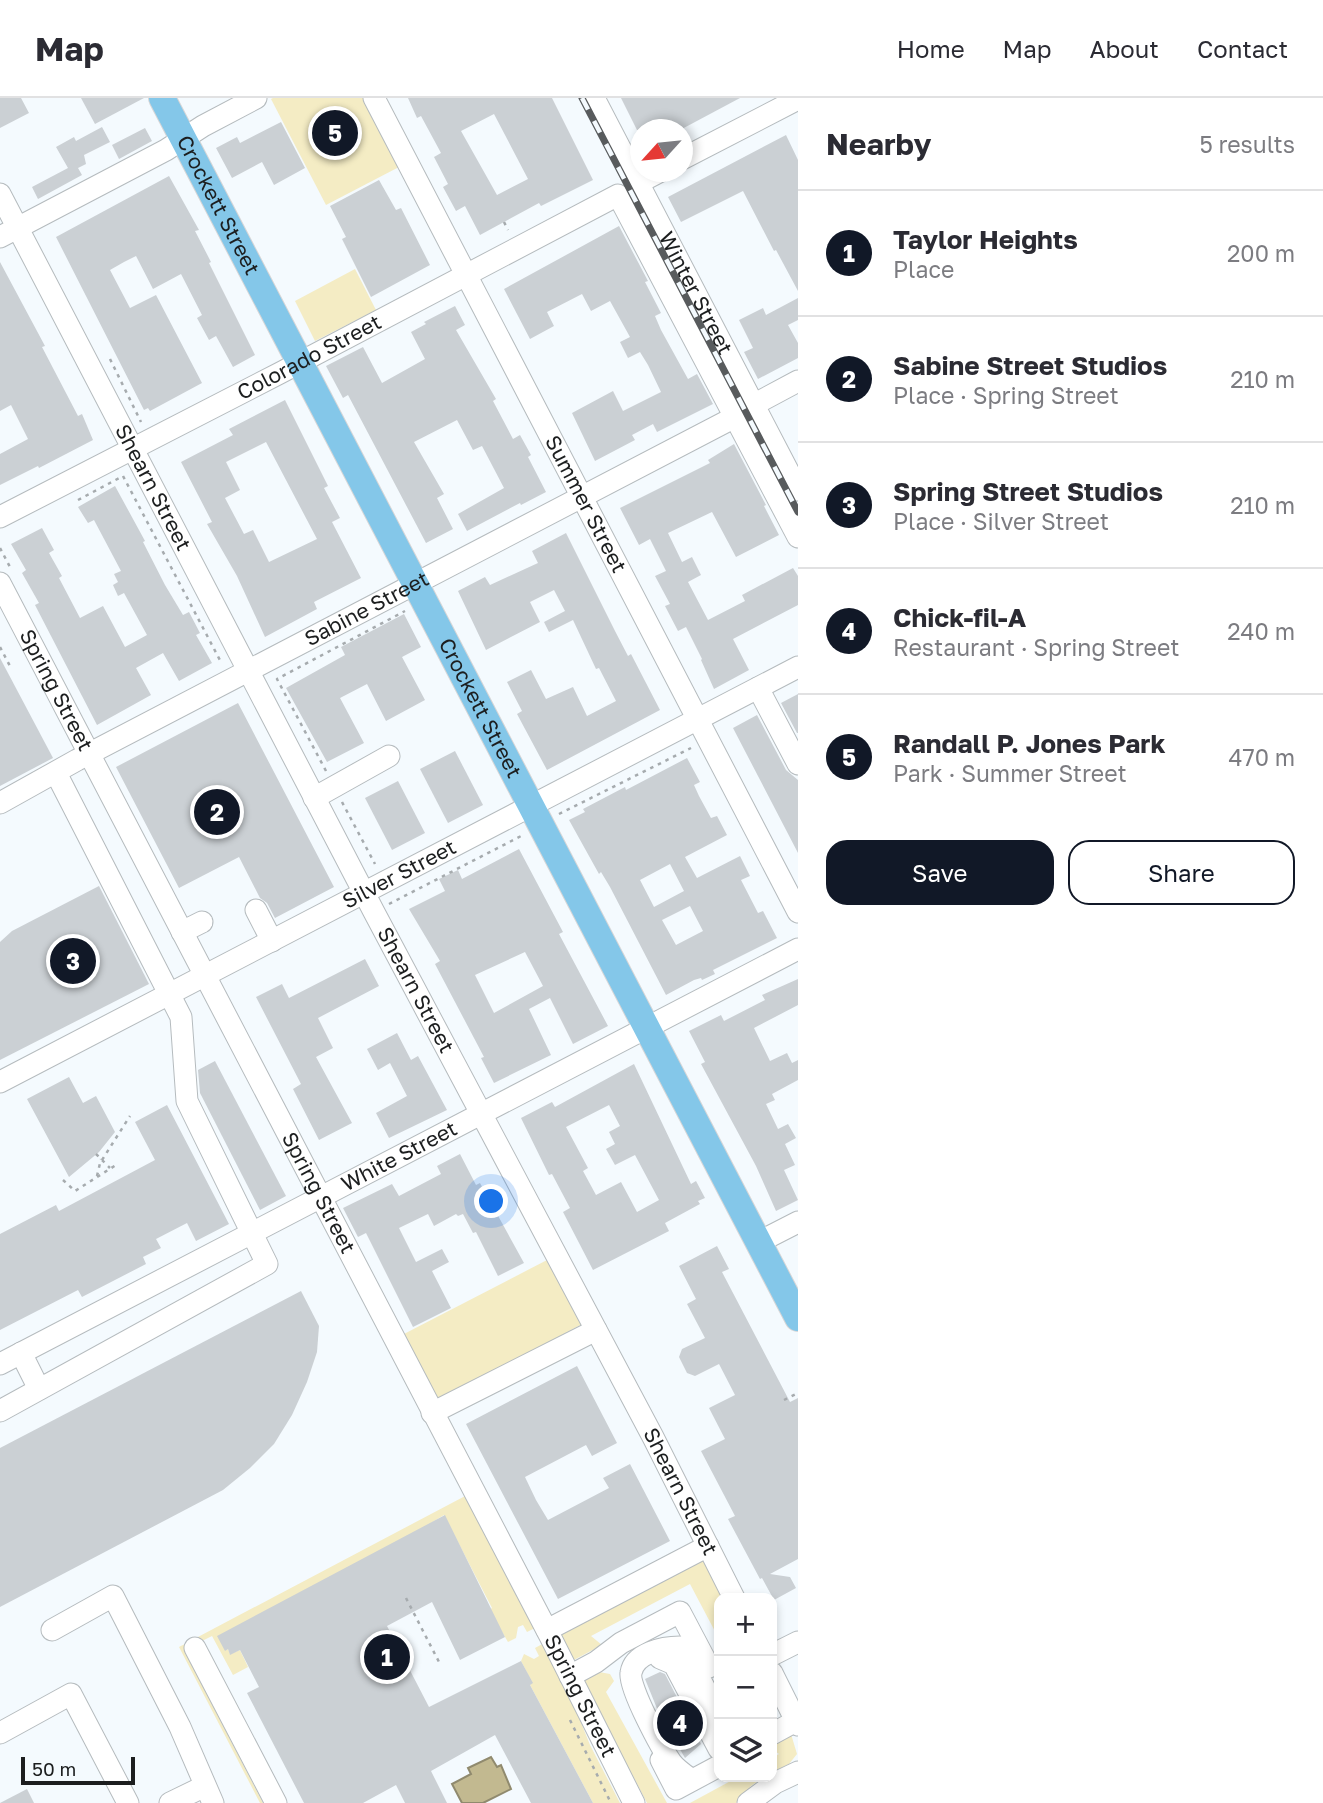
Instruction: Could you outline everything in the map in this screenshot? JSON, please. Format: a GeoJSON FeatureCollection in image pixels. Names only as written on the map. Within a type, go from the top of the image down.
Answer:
{"type":"FeatureCollection","features":[{"type":"Feature","properties":{"kind":"main road","name":"Crockett Street"},"geometry":{"type":"LineString","coordinates":[[162,98],[798,1318]]}},
{"type":"Feature","properties":{"kind":"street"},"geometry":{"type":"LineString","coordinates":[[9,232],[256,98]]}},
{"type":"Feature","properties":{"kind":"street","name":"Summer Street"},"geometry":{"type":"LineString","coordinates":[[374,98],[798,912]]}},
{"type":"Feature","properties":{"kind":"street","name":"Winter Street"},"geometry":{"type":"LineString","coordinates":[[594,98],[798,490]]}},
{"type":"Feature","properties":{"kind":"street"},"geometry":{"type":"LineString","coordinates":[[693,153],[797,100]]}},
{"type":"Feature","properties":{"kind":"street","name":"Shearn Street"},"geometry":{"type":"LineString","coordinates":[[0,194],[9,232],[132,448],[732,1593]]}},
{"type":"Feature","properties":{"kind":"street","name":"Colorado Street"},"geometry":{"type":"LineString","coordinates":[[0,517],[618,195]]}},
{"type":"Feature","properties":{"kind":"street","name":"Winter Street"},"geometry":{"type":"LineString","coordinates":[[618,195],[798,537]]}},
{"type":"Feature","properties":{"kind":"street"},"geometry":{"type":"LineString","coordinates":[[755,404],[798,381]]}},
{"type":"Feature","properties":{"kind":"street","name":"Sabine Street"},"geometry":{"type":"LineString","coordinates":[[0,803],[735,417]]}},
{"type":"Feature","properties":{"kind":"street","name":"Spring Street"},"geometry":{"type":"LineString","coordinates":[[0,583],[547,1630],[634,1803]]}},
{"type":"Feature","properties":{"kind":"street","name":"Silver Street"},"geometry":{"type":"LineString","coordinates":[[0,1083],[798,667]]}},
{"type":"Feature","properties":{"kind":"street"},"geometry":{"type":"LineString","coordinates":[[758,688],[795,750]]}},
{"type":"Feature","properties":{"kind":"street"},"geometry":{"type":"LineString","coordinates":[[314,797],[389,756]]}},
{"type":"Feature","properties":{"kind":"street"},"geometry":{"type":"LineString","coordinates":[[0,1411],[267,1264],[187,1101],[181,1017],[171,993],[56,773]]}},
{"type":"Feature","properties":{"kind":"street"},"geometry":{"type":"LineString","coordinates":[[256,910],[272,941]]}},
{"type":"Feature","properties":{"kind":"street"},"geometry":{"type":"LineString","coordinates":[[182,932],[202,922]]}},
{"type":"Feature","properties":{"kind":"street","name":"White Street"},"geometry":{"type":"LineString","coordinates":[[0,1364],[798,949]]}},
{"type":"Feature","properties":{"kind":"street"},"geometry":{"type":"LineString","coordinates":[[759,1242],[798,1222]]}},
{"type":"Feature","properties":{"kind":"street"},"geometry":{"type":"LineString","coordinates":[[147,1287],[165,1320]]}},
{"type":"Feature","properties":{"kind":"street"},"geometry":{"type":"LineString","coordinates":[[432,1413],[596,1330]]}},
{"type":"Feature","properties":{"kind":"street"},"geometry":{"type":"LineString","coordinates":[[21,1353],[39,1389]]}},
{"type":"Feature","properties":{"kind":"street"},"geometry":{"type":"LineString","coordinates":[[547,1630],[708,1546]]}},
{"type":"Feature","properties":{"kind":"street"},"geometry":{"type":"LineString","coordinates":[[52,1630],[113,1596],[180,1727],[209,1795],[170,1803]]}},
{"type":"Feature","properties":{"kind":"street"},"geometry":{"type":"LineString","coordinates":[[570,1676],[596,1662],[621,1643],[680,1612],[714,1678]]}},
{"type":"Feature","properties":{"kind":"street"},"geometry":{"type":"LineString","coordinates":[[777,1652],[798,1642]]}},
{"type":"Feature","properties":{"kind":"street"},"geometry":{"type":"LineString","coordinates":[[618,1677],[613,1659],[621,1643]]}},
{"type":"Feature","properties":{"kind":"street"},"geometry":{"type":"LineString","coordinates":[[680,1772],[672,1764],[632,1689],[631,1673],[636,1661],[663,1647],[680,1647],[688,1656],[714,1706]]}},
{"type":"Feature","properties":{"kind":"street"},"geometry":{"type":"LineString","coordinates":[[195,1648],[276,1803]]}},
{"type":"Feature","properties":{"kind":"street"},"geometry":{"type":"LineString","coordinates":[[680,1772],[640,1687],[639,1675],[644,1667],[672,1655],[681,1660],[714,1721]]}},
{"type":"Feature","properties":{"kind":"street"},"geometry":{"type":"LineString","coordinates":[[660,1658],[674,1664],[714,1741]]}},
{"type":"Feature","properties":{"kind":"street"},"geometry":{"type":"LineString","coordinates":[[596,1662],[610,1662],[680,1772]]}},
{"type":"Feature","properties":{"kind":"street"},"geometry":{"type":"LineString","coordinates":[[777,1683],[797,1723],[777,1731]]}},
{"type":"Feature","properties":{"kind":"street"},"geometry":{"type":"LineString","coordinates":[[0,1733],[71,1694],[128,1803]]}},
{"type":"Feature","properties":{"kind":"street"},"geometry":{"type":"LineString","coordinates":[[680,1772],[692,1769],[714,1754]]}},
{"type":"Feature","properties":{"kind":"street"},"geometry":{"type":"LineString","coordinates":[[680,1772],[714,1767]]}},
{"type":"Feature","properties":{"kind":"street"},"geometry":{"type":"LineString","coordinates":[[748,1803],[775,1783],[798,1772]]}},
{"type":"Feature","properties":{"kind":"path"},"geometry":{"type":"LineString","coordinates":[[504,222],[508,230]]}},
{"type":"Feature","properties":{"kind":"path"},"geometry":{"type":"LineString","coordinates":[[110,359],[141,422]]}},
{"type":"Feature","properties":{"kind":"path"},"geometry":{"type":"LineString","coordinates":[[78,500],[122,477],[223,666]]}},
{"type":"Feature","properties":{"kind":"path"},"geometry":{"type":"LineString","coordinates":[[375,864],[277,679],[407,610]]}},
{"type":"Feature","properties":{"kind":"path"},"geometry":{"type":"LineString","coordinates":[[0,647],[11,668]]}},
{"type":"Feature","properties":{"kind":"path"},"geometry":{"type":"LineString","coordinates":[[559,814],[691,748]]}},
{"type":"Feature","properties":{"kind":"path"},"geometry":{"type":"LineString","coordinates":[[389,904],[523,835]]}},
{"type":"Feature","properties":{"kind":"path"},"geometry":{"type":"LineString","coordinates":[[97,1177],[101,1159],[130,1116]]}},
{"type":"Feature","properties":{"kind":"path"},"geometry":{"type":"LineString","coordinates":[[96,1154],[110,1168]]}},
{"type":"Feature","properties":{"kind":"path"},"geometry":{"type":"LineString","coordinates":[[63,1180],[75,1191],[116,1165]]}},
{"type":"Feature","properties":{"kind":"path"},"geometry":{"type":"LineString","coordinates":[[784,1400],[798,1393]]}},
{"type":"Feature","properties":{"kind":"path"},"geometry":{"type":"LineString","coordinates":[[406,1598],[439,1662]]}},
{"type":"Feature","properties":{"kind":"shaded area"},"geometry":{"type":"Polygon","coordinates":[[[363,98],[399,167],[326,205],[271,99],[363,98]]]}},
{"type":"Feature","properties":{"kind":"shaded area"},"geometry":{"type":"Polygon","coordinates":[[[355,269],[376,310],[315,341],[295,301],[355,269]]]}},
{"type":"Feature","properties":{"kind":"shaded area"},"geometry":{"type":"Polygon","coordinates":[[[549,1259],[584,1323],[436,1403],[402,1335],[549,1259]]]}},
{"type":"Feature","properties":{"kind":"shaded area"},"geometry":{"type":"Polygon","coordinates":[[[467,1495],[537,1627],[527,1632],[523,1625],[518,1627],[516,1638],[508,1642],[489,1610],[492,1608],[444,1515],[225,1650],[228,1649],[230,1654],[240,1650],[248,1667],[233,1675],[212,1636],[184,1650],[263,1803],[260,1803],[179,1647],[467,1495]]]}},
{"type":"Feature","properties":{"kind":"shaded area"},"geometry":{"type":"Polygon","coordinates":[[[704,1555],[723,1593],[714,1593],[714,1630],[690,1584],[591,1636],[602,1645],[572,1661],[557,1632],[704,1555]]]}},
{"type":"Feature","properties":{"kind":"shaded area"},"geometry":{"type":"Polygon","coordinates":[[[546,1642],[590,1745],[620,1803],[593,1803],[530,1685],[532,1682],[521,1661],[524,1654],[534,1659],[539,1656],[535,1648],[546,1642]]]}},
{"type":"Feature","properties":{"kind":"shaded area"},"geometry":{"type":"Polygon","coordinates":[[[599,1672],[610,1674],[614,1681],[606,1692],[667,1803],[647,1803],[583,1681],[599,1672]]]}},
{"type":"Feature","properties":{"kind":"shaded area"},"geometry":{"type":"Polygon","coordinates":[[[791,1734],[797,1754],[789,1764],[777,1770],[779,1754],[777,1741],[791,1734]]]}},
{"type":"Feature","properties":{"kind":"shaded area"},"geometry":{"type":"Polygon","coordinates":[[[491,1757],[497,1767],[501,1765],[511,1789],[483,1803],[462,1803],[452,1784],[471,1774],[468,1768],[491,1757]]]}},
{"type":"Feature","properties":{"kind":"shaded area"},"geometry":{"type":"Polygon","coordinates":[[[729,1782],[757,1782],[736,1803],[690,1803],[729,1782]]]}},
{"type":"Feature","properties":{"kind":"building"},"geometry":{"type":"Polygon","coordinates":[[[0,98],[21,98],[29,113],[0,128],[0,98]]]}},
{"type":"Feature","properties":{"kind":"building"},"geometry":{"type":"Polygon","coordinates":[[[81,98],[144,98],[95,124],[81,98]]]}},
{"type":"Feature","properties":{"kind":"building"},"geometry":{"type":"Polygon","coordinates":[[[408,98],[552,98],[593,180],[541,206],[539,203],[480,235],[465,206],[456,211],[443,187],[448,184],[434,157],[441,153],[421,116],[417,118],[408,98]],[[494,114],[461,131],[497,195],[528,179],[494,114]]]}},
{"type":"Feature","properties":{"kind":"building"},"geometry":{"type":"Polygon","coordinates":[[[621,98],[740,98],[693,123],[693,119],[632,119],[621,98]]]}},
{"type":"Feature","properties":{"kind":"building"},"geometry":{"type":"Polygon","coordinates":[[[281,122],[305,168],[274,185],[262,162],[232,178],[216,148],[237,137],[240,143],[281,122]]]}},
{"type":"Feature","properties":{"kind":"building"},"geometry":{"type":"Polygon","coordinates":[[[102,127],[110,142],[84,155],[86,164],[78,168],[82,175],[38,199],[32,187],[68,168],[56,147],[74,137],[76,141],[102,127]]]}},
{"type":"Feature","properties":{"kind":"building"},"geometry":{"type":"Polygon","coordinates":[[[145,128],[152,141],[119,159],[112,145],[145,128]]]}},
{"type":"Feature","properties":{"kind":"building"},"geometry":{"type":"Polygon","coordinates":[[[786,135],[798,160],[798,291],[743,191],[681,222],[668,197],[786,135]]]}},
{"type":"Feature","properties":{"kind":"building"},"geometry":{"type":"Polygon","coordinates":[[[169,176],[199,230],[195,231],[211,262],[209,263],[255,355],[233,367],[216,336],[209,340],[197,318],[202,315],[181,274],[153,289],[136,256],[124,262],[110,270],[130,308],[156,295],[202,383],[150,411],[148,408],[144,410],[56,237],[169,176]]]}},
{"type":"Feature","properties":{"kind":"building"},"geometry":{"type":"Polygon","coordinates":[[[379,180],[396,210],[401,208],[430,265],[371,297],[342,239],[346,237],[330,206],[379,180]]]}},
{"type":"Feature","properties":{"kind":"building"},"geometry":{"type":"Polygon","coordinates":[[[619,226],[648,281],[645,282],[661,313],[655,316],[661,330],[688,379],[697,374],[713,404],[657,432],[653,424],[632,435],[635,440],[595,461],[572,413],[613,391],[623,411],[661,392],[648,365],[640,352],[628,358],[620,342],[630,337],[610,301],[591,311],[582,294],[547,312],[554,326],[530,339],[504,289],[619,226]]]}},
{"type":"Feature","properties":{"kind":"building"},"geometry":{"type":"Polygon","coordinates":[[[0,262],[45,346],[42,347],[78,416],[82,414],[93,440],[0,485],[0,454],[28,439],[11,405],[0,411],[0,262]]]}},
{"type":"Feature","properties":{"kind":"building"},"geometry":{"type":"Polygon","coordinates":[[[798,298],[798,320],[788,325],[798,343],[798,358],[758,379],[744,352],[753,348],[739,320],[763,308],[766,315],[798,298]]]}},
{"type":"Feature","properties":{"kind":"building"},"geometry":{"type":"Polygon","coordinates":[[[455,306],[465,325],[456,330],[496,399],[493,401],[513,439],[520,435],[546,492],[467,531],[458,514],[504,488],[482,446],[473,450],[457,420],[414,442],[444,494],[437,498],[453,529],[426,543],[348,395],[343,398],[326,366],[363,347],[382,383],[425,359],[411,332],[455,306]]]}},
{"type":"Feature","properties":{"kind":"building"},"geometry":{"type":"Polygon","coordinates":[[[285,400],[328,486],[324,488],[340,518],[332,522],[361,578],[314,602],[317,609],[265,637],[237,576],[207,524],[212,522],[181,462],[233,435],[229,429],[285,400]],[[266,442],[226,462],[240,490],[225,498],[244,534],[253,530],[269,562],[317,539],[266,442]]]}},
{"type":"Feature","properties":{"kind":"building"},"geometry":{"type":"Polygon","coordinates":[[[734,444],[779,535],[736,557],[712,512],[668,533],[682,562],[692,557],[701,575],[688,582],[708,620],[745,601],[742,595],[793,568],[798,576],[798,605],[733,639],[749,670],[714,689],[686,627],[678,631],[665,606],[670,604],[655,576],[666,571],[650,539],[639,545],[620,508],[710,463],[708,460],[734,444]]]}},
{"type":"Feature","properties":{"kind":"building"},"geometry":{"type":"Polygon","coordinates":[[[115,486],[165,585],[183,615],[189,612],[200,633],[196,635],[212,663],[179,681],[163,653],[136,668],[151,695],[97,725],[35,605],[39,603],[22,573],[26,570],[11,544],[42,528],[54,550],[49,553],[62,576],[59,578],[80,618],[103,606],[125,647],[147,635],[124,593],[118,596],[113,585],[118,582],[114,574],[121,571],[94,520],[88,523],[78,507],[115,486]]]}},
{"type":"Feature","properties":{"kind":"building"},"geometry":{"type":"Polygon","coordinates":[[[566,533],[628,656],[631,654],[660,710],[547,770],[517,714],[522,711],[507,682],[531,670],[546,699],[573,687],[587,716],[616,701],[599,668],[596,669],[573,620],[549,632],[544,622],[565,611],[554,590],[530,602],[540,622],[486,650],[458,591],[485,577],[490,585],[538,563],[532,551],[566,533]]]}},
{"type":"Feature","properties":{"kind":"building"},"geometry":{"type":"Polygon","coordinates":[[[404,614],[421,647],[402,657],[425,700],[386,721],[367,684],[340,698],[364,743],[327,762],[286,688],[345,655],[341,647],[404,614]]]}},
{"type":"Feature","properties":{"kind":"building"},"geometry":{"type":"Polygon","coordinates":[[[0,658],[53,758],[0,786],[0,658]]]}},
{"type":"Feature","properties":{"kind":"building"},"geometry":{"type":"Polygon","coordinates":[[[798,694],[798,733],[797,733],[781,703],[798,694]]]}},
{"type":"Feature","properties":{"kind":"building"},"geometry":{"type":"Polygon","coordinates":[[[238,703],[334,887],[275,918],[267,903],[260,898],[239,857],[179,888],[116,767],[238,703]]]}},
{"type":"Feature","properties":{"kind":"building"},"geometry":{"type":"Polygon","coordinates":[[[757,715],[786,770],[798,780],[798,853],[733,728],[757,715]]]}},
{"type":"Feature","properties":{"kind":"building"},"geometry":{"type":"Polygon","coordinates":[[[455,751],[483,805],[448,823],[420,769],[455,751]]]}},
{"type":"Feature","properties":{"kind":"building"},"geometry":{"type":"Polygon","coordinates":[[[687,758],[700,782],[694,785],[699,796],[711,818],[717,816],[727,835],[685,857],[697,878],[740,856],[750,876],[741,880],[758,913],[763,911],[777,938],[713,970],[715,974],[702,980],[694,980],[666,995],[610,887],[601,872],[599,874],[569,820],[585,812],[583,809],[625,787],[626,790],[687,758]],[[670,864],[640,880],[654,907],[684,891],[670,864]],[[690,906],[662,920],[676,945],[703,931],[690,906]]]}},
{"type":"Feature","properties":{"kind":"building"},"geometry":{"type":"Polygon","coordinates":[[[398,781],[425,833],[392,850],[365,798],[398,781]]]}},
{"type":"Feature","properties":{"kind":"building"},"geometry":{"type":"Polygon","coordinates":[[[519,849],[563,932],[559,934],[608,1026],[573,1044],[550,998],[529,1009],[551,1055],[494,1083],[481,1058],[484,1057],[435,964],[440,961],[409,909],[445,891],[439,879],[458,870],[462,879],[519,849]],[[525,952],[475,975],[494,1013],[543,986],[525,952]]]}},
{"type":"Feature","properties":{"kind":"building"},"geometry":{"type":"Polygon","coordinates":[[[99,886],[149,984],[0,1060],[0,942],[12,931],[99,886]]]}},
{"type":"Feature","properties":{"kind":"building"},"geometry":{"type":"Polygon","coordinates":[[[365,959],[379,986],[318,1018],[333,1048],[316,1057],[352,1123],[319,1140],[293,1089],[301,1084],[256,997],[282,984],[289,998],[365,959]]]}},
{"type":"Feature","properties":{"kind":"building"},"geometry":{"type":"Polygon","coordinates":[[[798,979],[798,1005],[754,1028],[770,1061],[787,1053],[792,1063],[798,1060],[798,1080],[772,1094],[775,1100],[766,1104],[778,1129],[788,1124],[796,1138],[785,1144],[795,1165],[784,1170],[798,1200],[776,1211],[756,1166],[701,1064],[705,1062],[689,1031],[721,1015],[724,1021],[765,1000],[762,995],[798,979]]]}},
{"type":"Feature","properties":{"kind":"building"},"geometry":{"type":"Polygon","coordinates":[[[397,1033],[411,1060],[418,1056],[447,1110],[389,1138],[376,1113],[407,1096],[390,1063],[378,1070],[367,1049],[397,1033]]]}},
{"type":"Feature","properties":{"kind":"building"},"geometry":{"type":"Polygon","coordinates":[[[215,1061],[286,1196],[260,1210],[200,1093],[198,1070],[215,1061]]]}},
{"type":"Feature","properties":{"kind":"building"},"geometry":{"type":"Polygon","coordinates":[[[634,1064],[691,1184],[696,1181],[705,1198],[698,1201],[700,1204],[665,1223],[669,1231],[593,1270],[563,1212],[570,1208],[552,1174],[549,1175],[521,1118],[552,1102],[555,1107],[634,1064]],[[609,1105],[566,1127],[588,1168],[583,1171],[596,1195],[621,1182],[637,1212],[659,1200],[635,1155],[615,1165],[606,1149],[615,1144],[609,1132],[620,1126],[609,1105]]]}},
{"type":"Feature","properties":{"kind":"building"},"geometry":{"type":"Polygon","coordinates":[[[69,1077],[83,1103],[96,1096],[115,1132],[99,1152],[69,1177],[27,1099],[69,1077]]]}},
{"type":"Feature","properties":{"kind":"building"},"geometry":{"type":"Polygon","coordinates":[[[167,1105],[229,1224],[196,1241],[187,1223],[156,1239],[161,1248],[143,1257],[146,1264],[82,1297],[78,1290],[0,1330],[0,1234],[56,1205],[59,1211],[155,1160],[135,1122],[167,1105]]]}},
{"type":"Feature","properties":{"kind":"building"},"geometry":{"type":"Polygon","coordinates":[[[460,1154],[476,1185],[480,1183],[524,1263],[498,1276],[476,1232],[473,1233],[463,1214],[456,1214],[434,1226],[428,1214],[399,1228],[416,1262],[442,1249],[449,1262],[432,1271],[451,1308],[413,1327],[366,1233],[358,1237],[343,1208],[392,1184],[399,1196],[441,1174],[437,1166],[460,1154]]]}},
{"type":"Feature","properties":{"kind":"building"},"geometry":{"type":"Polygon","coordinates":[[[717,1246],[729,1269],[722,1272],[790,1402],[798,1398],[798,1559],[770,1574],[790,1577],[796,1588],[777,1598],[777,1593],[770,1593],[762,1578],[760,1579],[728,1519],[735,1516],[701,1451],[725,1439],[709,1408],[735,1395],[719,1364],[695,1376],[687,1373],[679,1357],[682,1349],[705,1338],[687,1304],[696,1299],[679,1266],[717,1246]]]}},
{"type":"Feature","properties":{"kind":"building"},"geometry":{"type":"Polygon","coordinates":[[[301,1291],[319,1326],[317,1352],[292,1415],[274,1444],[223,1490],[0,1607],[0,1448],[301,1291]]]}},
{"type":"Feature","properties":{"kind":"building"},"geometry":{"type":"Polygon","coordinates":[[[577,1366],[617,1443],[592,1456],[586,1445],[525,1477],[536,1500],[548,1520],[609,1488],[603,1478],[630,1464],[670,1541],[558,1599],[466,1424],[577,1366]]]}},
{"type":"Feature","properties":{"kind":"building"},"geometry":{"type":"Polygon","coordinates":[[[445,1515],[505,1637],[460,1660],[432,1602],[387,1626],[429,1707],[521,1661],[533,1683],[530,1685],[593,1803],[531,1803],[495,1735],[431,1771],[447,1803],[405,1803],[396,1785],[363,1803],[304,1803],[247,1693],[259,1687],[240,1650],[230,1655],[217,1636],[445,1515]]]}},
{"type":"Feature","properties":{"kind":"building"},"geometry":{"type":"Polygon","coordinates":[[[660,1672],[665,1674],[701,1744],[685,1758],[658,1711],[645,1679],[660,1672]]]}},
{"type":"Feature","properties":{"kind":"building"},"geometry":{"type":"Polygon","coordinates":[[[27,1789],[34,1803],[0,1803],[27,1789]]]}},
{"type":"Feature","properties":{"kind":"railway"},"geometry":{"type":"LineString","coordinates":[[582,98],[798,512]]}},
{"type":"Feature","properties":{"kind":"place","name":"Randall P. Jones Park"},"geometry":{"type":"Point","coordinates":[335,133]}},
{"type":"Feature","properties":{"kind":"place","name":"Sabine Street Studios"},"geometry":{"type":"Point","coordinates":[217,812]}},
{"type":"Feature","properties":{"kind":"place","name":"Spring Street Studios"},"geometry":{"type":"Point","coordinates":[73,961]}},
{"type":"Feature","properties":{"kind":"place","name":"Taylor Heights"},"geometry":{"type":"Point","coordinates":[387,1657]}},
{"type":"Feature","properties":{"kind":"place","name":"Chick-fil-A"},"geometry":{"type":"Point","coordinates":[680,1723]}}]}
